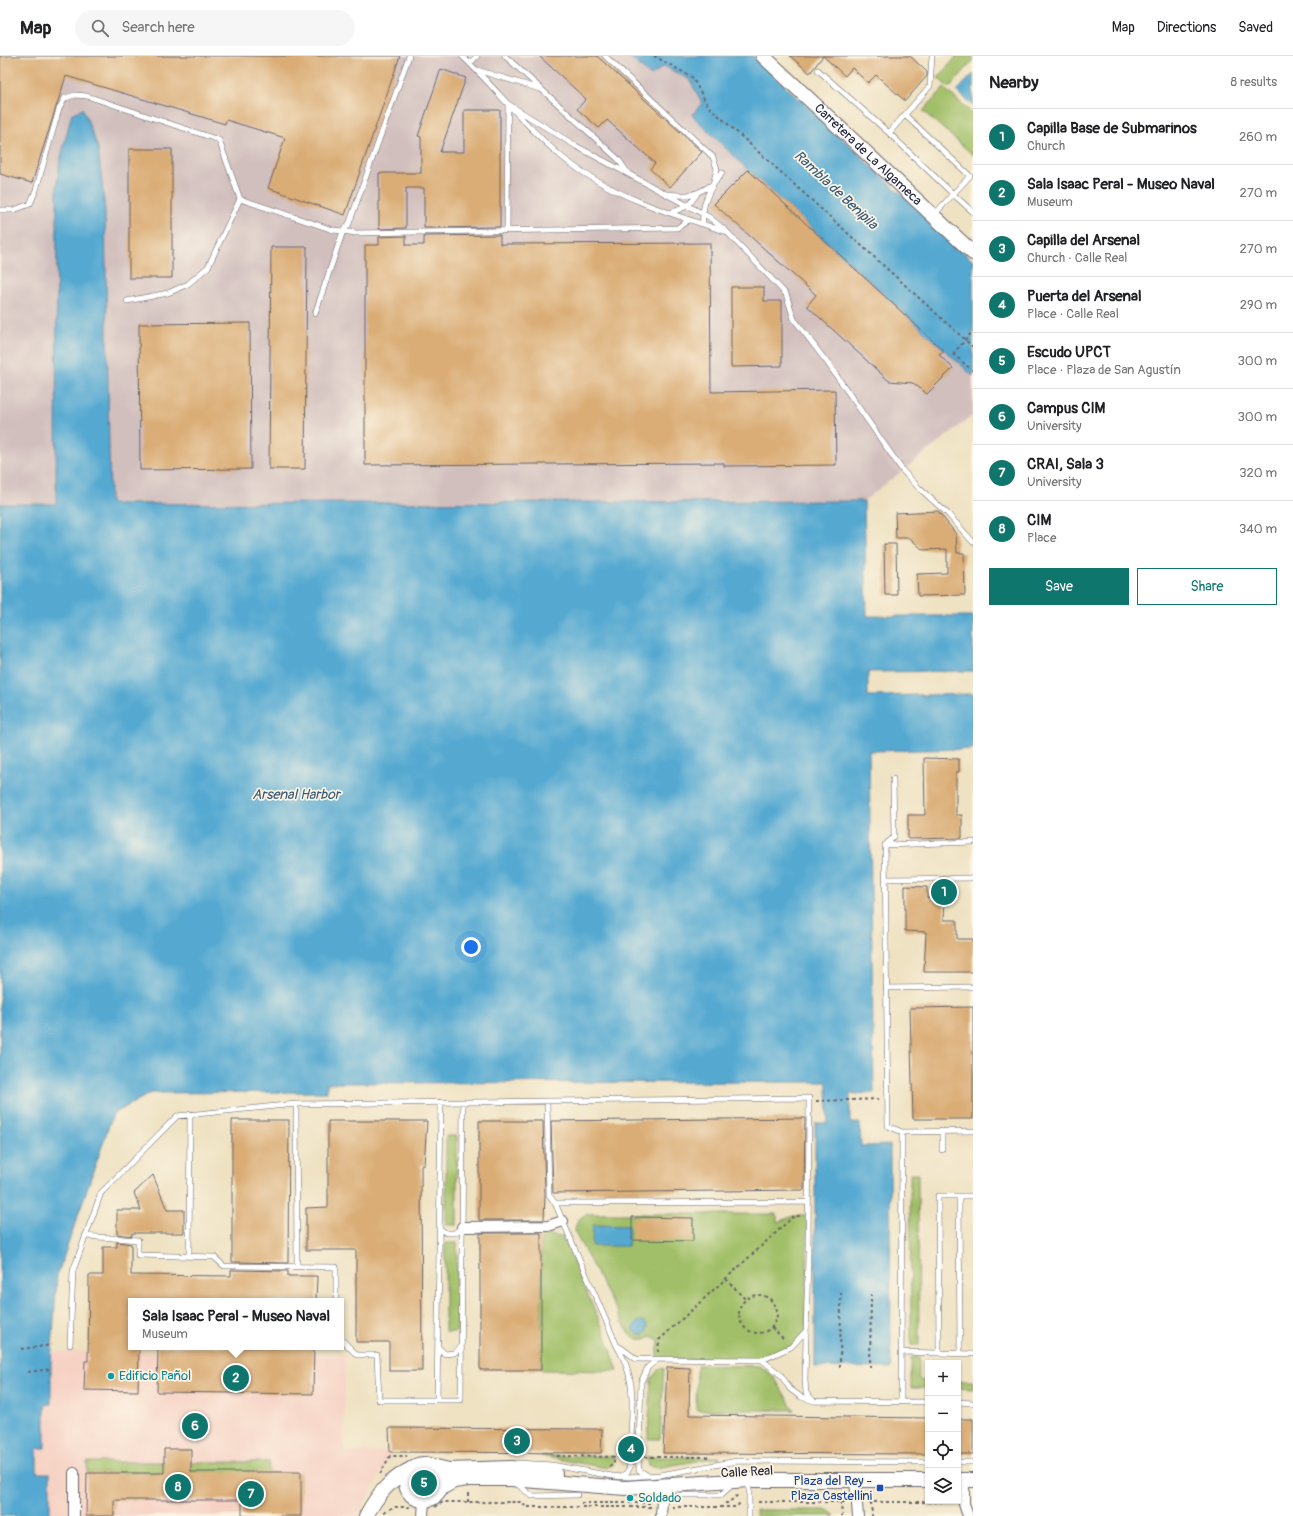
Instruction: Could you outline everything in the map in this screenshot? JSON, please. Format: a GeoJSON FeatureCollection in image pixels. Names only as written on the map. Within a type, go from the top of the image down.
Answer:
{"type":"FeatureCollection","features":[{"type":"Feature","properties":{"kind":"main road","name":"Carretera de La Algameca"},"geometry":{"type":"LineString","coordinates":[[763,56],[973,253]]}},
{"type":"Feature","properties":{"kind":"main road"},"geometry":{"type":"LineString","coordinates":[[422,1464],[432,1466],[440,1474],[442,1481],[441,1488],[433,1498],[418,1498],[403,1491],[391,1492],[376,1502],[367,1514],[389,1482],[414,1467],[422,1464]]}},
{"type":"Feature","properties":{"kind":"main road","name":"Calle Real"},"geometry":{"type":"LineString","coordinates":[[432,1466],[444,1470],[468,1468],[511,1468],[533,1470],[614,1482],[638,1488],[743,1480],[925,1480]]}},
{"type":"Feature","properties":{"kind":"main road"},"geometry":{"type":"LineString","coordinates":[[414,1467],[409,1472],[406,1481],[407,1488],[418,1498]]}},
{"type":"Feature","properties":{"kind":"main road","name":"Calle Real"},"geometry":{"type":"LineString","coordinates":[[663,1485],[725,1472],[744,1470],[925,1471]]}},
{"type":"Feature","properties":{"kind":"main road","name":"Calle Real"},"geometry":{"type":"LineString","coordinates":[[441,1488],[461,1480],[511,1479],[614,1482]]}},
{"type":"Feature","properties":{"kind":"street"},"geometry":{"type":"LineString","coordinates":[[462,1227],[548,1226],[564,1221]]}},
{"type":"Feature","properties":{"kind":"street"},"geometry":{"type":"LineString","coordinates":[[74,1473],[74,1516]]}},
{"type":"Feature","properties":{"kind":"street"},"geometry":{"type":"LineString","coordinates":[[965,1476],[964,1504],[968,1516]]}},
{"type":"Feature","properties":{"kind":"street"},"geometry":{"type":"LineString","coordinates":[[855,1480],[858,1516]]}},
{"type":"Feature","properties":{"kind":"street"},"geometry":{"type":"LineString","coordinates":[[662,1516],[663,1485]]}},
{"type":"Feature","properties":{"kind":"street"},"geometry":{"type":"LineString","coordinates":[[418,1498],[423,1516]]}},
{"type":"Feature","properties":{"kind":"lane"},"geometry":{"type":"LineString","coordinates":[[314,314],[408,56]]}},
{"type":"Feature","properties":{"kind":"lane"},"geometry":{"type":"LineString","coordinates":[[462,56],[562,157],[601,184],[669,213],[726,232]]}},
{"type":"Feature","properties":{"kind":"lane"},"geometry":{"type":"LineString","coordinates":[[470,63],[476,56]]}},
{"type":"Feature","properties":{"kind":"lane"},"geometry":{"type":"LineString","coordinates":[[506,56],[618,159],[630,176]]}},
{"type":"Feature","properties":{"kind":"lane"},"geometry":{"type":"LineString","coordinates":[[605,56],[713,156],[716,169],[713,184],[697,194],[684,197],[663,194]]}},
{"type":"Feature","properties":{"kind":"lane"},"geometry":{"type":"LineString","coordinates":[[889,133],[930,86],[932,56]]}},
{"type":"Feature","properties":{"kind":"lane"},"geometry":{"type":"LineString","coordinates":[[476,70],[541,89]]}},
{"type":"Feature","properties":{"kind":"lane"},"geometry":{"type":"LineString","coordinates":[[818,70],[889,133],[973,212]]}},
{"type":"Feature","properties":{"kind":"lane"},"geometry":{"type":"LineString","coordinates":[[0,210],[14,210],[30,204],[36,190],[59,109],[65,98],[75,95],[86,96],[219,140],[240,199],[208,267],[188,284],[168,293],[127,301]]}},
{"type":"Feature","properties":{"kind":"lane"},"geometry":{"type":"LineString","coordinates":[[507,231],[508,104]]}},
{"type":"Feature","properties":{"kind":"lane"},"geometry":{"type":"LineString","coordinates":[[508,104],[576,146],[663,194],[709,217],[726,232],[786,294],[794,319],[829,365],[903,471],[919,488],[948,514],[973,542]]}},
{"type":"Feature","properties":{"kind":"lane"},"geometry":{"type":"LineString","coordinates":[[905,115],[970,176],[934,216]]}},
{"type":"Feature","properties":{"kind":"lane"},"geometry":{"type":"LineString","coordinates":[[703,224],[702,213],[705,200],[713,184],[722,173]]}},
{"type":"Feature","properties":{"kind":"lane"},"geometry":{"type":"LineString","coordinates":[[669,213],[688,206],[697,194]]}},
{"type":"Feature","properties":{"kind":"lane"},"geometry":{"type":"LineString","coordinates":[[240,199],[333,230],[355,233],[677,228],[689,220]]}},
{"type":"Feature","properties":{"kind":"lane"},"geometry":{"type":"LineString","coordinates":[[705,200],[709,217]]}},
{"type":"Feature","properties":{"kind":"lane"},"geometry":{"type":"LineString","coordinates":[[893,779],[894,837],[885,845],[888,1126],[902,1132],[973,1131]]}},
{"type":"Feature","properties":{"kind":"lane"},"geometry":{"type":"LineString","coordinates":[[885,845],[973,842]]}},
{"type":"Feature","properties":{"kind":"lane"},"geometry":{"type":"LineString","coordinates":[[885,879],[973,878]]}},
{"type":"Feature","properties":{"kind":"lane"},"geometry":{"type":"LineString","coordinates":[[886,988],[973,986]]}},
{"type":"Feature","properties":{"kind":"lane"},"geometry":{"type":"LineString","coordinates":[[70,1345],[73,1271],[101,1193],[176,1116],[296,1104],[809,1098],[805,1380],[806,1393],[814,1401]]}},
{"type":"Feature","properties":{"kind":"lane"},"geometry":{"type":"LineString","coordinates":[[547,1101],[549,1195],[564,1221],[617,1346],[626,1362],[631,1381],[631,1446]]}},
{"type":"Feature","properties":{"kind":"lane"},"geometry":{"type":"LineString","coordinates":[[437,1400],[441,1102]]}},
{"type":"Feature","properties":{"kind":"lane"},"geometry":{"type":"LineString","coordinates":[[344,1342],[357,1355],[377,1355],[379,1400],[461,1400],[463,1102]]}},
{"type":"Feature","properties":{"kind":"lane"},"geometry":{"type":"LineString","coordinates":[[296,1104],[297,1266]]}},
{"type":"Feature","properties":{"kind":"lane"},"geometry":{"type":"LineString","coordinates":[[189,1256],[190,1114]]}},
{"type":"Feature","properties":{"kind":"lane"},"geometry":{"type":"LineString","coordinates":[[942,1131],[942,1150]]}},
{"type":"Feature","properties":{"kind":"lane"},"geometry":{"type":"LineString","coordinates":[[901,1402],[902,1132]]}},
{"type":"Feature","properties":{"kind":"lane"},"geometry":{"type":"LineString","coordinates":[[939,1353],[938,1196],[973,1196]]}},
{"type":"Feature","properties":{"kind":"lane"},"geometry":{"type":"LineString","coordinates":[[959,1196],[960,1353]]}},
{"type":"Feature","properties":{"kind":"lane"},"geometry":{"type":"LineString","coordinates":[[555,1203],[808,1202]]}},
{"type":"Feature","properties":{"kind":"lane"},"geometry":{"type":"LineString","coordinates":[[439,1228],[446,1233],[455,1234],[462,1227]]}},
{"type":"Feature","properties":{"kind":"lane"},"geometry":{"type":"LineString","coordinates":[[85,1236],[138,1240],[138,1255],[214,1257],[224,1266],[336,1267],[336,1298]]}},
{"type":"Feature","properties":{"kind":"lane"},"geometry":{"type":"LineString","coordinates":[[617,1346],[636,1359],[762,1360],[791,1347],[806,1331]]}},
{"type":"Feature","properties":{"kind":"lane"},"geometry":{"type":"LineString","coordinates":[[438,1347],[445,1354],[454,1353],[461,1347]]}},
{"type":"Feature","properties":{"kind":"lane"},"geometry":{"type":"LineString","coordinates":[[901,1352],[973,1354]]}},
{"type":"Feature","properties":{"kind":"lane"},"geometry":{"type":"LineString","coordinates":[[638,1446],[641,1382],[648,1367],[657,1360]]}},
{"type":"Feature","properties":{"kind":"lane"},"geometry":{"type":"LineString","coordinates":[[762,1360],[781,1375],[790,1389],[801,1397],[814,1401],[925,1402]]}},
{"type":"Feature","properties":{"kind":"lane"},"geometry":{"type":"LineString","coordinates":[[961,1402],[973,1403]]}},
{"type":"Feature","properties":{"kind":"lane"},"geometry":{"type":"LineString","coordinates":[[614,1482],[629,1470],[630,1455]]}},
{"type":"Feature","properties":{"kind":"lane"},"geometry":{"type":"LineString","coordinates":[[638,1455],[639,1470],[643,1474],[652,1476]]}},
{"type":"Feature","properties":{"kind":"lane"},"geometry":{"type":"LineString","coordinates":[[614,1482],[737,1461],[925,1462]]}},
{"type":"Feature","properties":{"kind":"lane"},"geometry":{"type":"LineString","coordinates":[[961,1462],[973,1462]]}},
{"type":"Feature","properties":{"kind":"lane"},"geometry":{"type":"LineString","coordinates":[[511,1479],[532,1496],[577,1495]]}},
{"type":"Feature","properties":{"kind":"lane"},"geometry":{"type":"LineString","coordinates":[[676,1495],[721,1495],[743,1480],[749,1516]]}},
{"type":"Feature","properties":{"kind":"path"},"geometry":{"type":"LineString","coordinates":[[654,56],[692,77],[708,106],[973,347]]}},
{"type":"Feature","properties":{"kind":"path"},"geometry":{"type":"LineString","coordinates":[[973,331],[953,354],[973,371]]}},
{"type":"Feature","properties":{"kind":"path"},"geometry":{"type":"LineString","coordinates":[[819,1101],[887,1098]]}},
{"type":"Feature","properties":{"kind":"path"},"geometry":{"type":"LineString","coordinates":[[659,1340],[794,1216]]}},
{"type":"Feature","properties":{"kind":"path"},"geometry":{"type":"LineString","coordinates":[[726,1279],[745,1299]]}},
{"type":"Feature","properties":{"kind":"path"},"geometry":{"type":"LineString","coordinates":[[840,1367],[841,1293]]}},
{"type":"Feature","properties":{"kind":"path"},"geometry":{"type":"LineString","coordinates":[[757,1294],[770,1298],[777,1309],[775,1323],[766,1332],[754,1333],[743,1327],[738,1316],[741,1304],[745,1299],[757,1294]]}},
{"type":"Feature","properties":{"kind":"path"},"geometry":{"type":"LineString","coordinates":[[870,1368],[871,1294]]}},
{"type":"Feature","properties":{"kind":"path"},"geometry":{"type":"LineString","coordinates":[[771,1328],[791,1347]]}},
{"type":"Feature","properties":{"kind":"path"},"geometry":{"type":"LineString","coordinates":[[21,1349],[52,1345]]}},
{"type":"Feature","properties":{"kind":"path"},"geometry":{"type":"LineString","coordinates":[[28,1372],[51,1369]]}},
{"type":"Feature","properties":{"kind":"path"},"geometry":{"type":"LineString","coordinates":[[556,1456],[630,1455]]}},
{"type":"Feature","properties":{"kind":"path"},"geometry":{"type":"LineString","coordinates":[[638,1455],[713,1457]]}},
{"type":"Feature","properties":{"kind":"path"},"geometry":{"type":"LineString","coordinates":[[468,1492],[468,1502]]}},
{"type":"Feature","properties":{"kind":"path"},"geometry":{"type":"LineString","coordinates":[[841,1502],[842,1516]]}},
{"type":"Feature","properties":{"kind":"path"},"geometry":{"type":"LineString","coordinates":[[871,1502],[872,1516]]}},
{"type":"Feature","properties":{"kind":"shaded area"},"geometry":{"type":"Polygon","coordinates":[[[0,56],[629,56],[651,76],[664,66],[690,80],[702,103],[692,115],[748,170],[973,376],[973,415],[864,501],[110,504],[109,478],[56,505],[0,504],[0,56]]]}},
{"type":"Feature","properties":{"kind":"shaded area"},"geometry":{"type":"Polygon","coordinates":[[[52,1351],[345,1355],[344,1452],[390,1452],[390,1456],[357,1516],[50,1516],[50,1473],[37,1473],[37,1448],[45,1448],[45,1404],[51,1404],[52,1351]]]}},
{"type":"Feature","properties":{"kind":"green space"},"geometry":{"type":"Polygon","coordinates":[[[957,56],[973,56],[973,61],[949,88],[938,78],[957,56]]]}},
{"type":"Feature","properties":{"kind":"green space"},"geometry":{"type":"Polygon","coordinates":[[[944,88],[973,114],[973,155],[923,111],[944,88]]]}},
{"type":"Feature","properties":{"kind":"green space"},"geometry":{"type":"Polygon","coordinates":[[[446,1136],[457,1136],[457,1225],[446,1225],[446,1136]]]}},
{"type":"Feature","properties":{"kind":"green space"},"geometry":{"type":"Polygon","coordinates":[[[910,1174],[918,1174],[919,1345],[911,1345],[910,1174]]]}},
{"type":"Feature","properties":{"kind":"green space"},"geometry":{"type":"Polygon","coordinates":[[[587,1214],[777,1214],[777,1222],[794,1216],[808,1216],[806,1331],[791,1347],[762,1360],[657,1359],[659,1340],[651,1336],[645,1339],[639,1339],[628,1332],[575,1233],[578,1221],[581,1217],[587,1214]]]}},
{"type":"Feature","properties":{"kind":"green space"},"geometry":{"type":"Polygon","coordinates":[[[541,1234],[562,1237],[605,1333],[618,1371],[541,1370],[541,1234]]]}},
{"type":"Feature","properties":{"kind":"green space"},"geometry":{"type":"Polygon","coordinates":[[[445,1243],[457,1243],[457,1332],[445,1332],[445,1243]]]}},
{"type":"Feature","properties":{"kind":"green space"},"geometry":{"type":"Polygon","coordinates":[[[911,1357],[919,1357],[919,1380],[925,1381],[925,1388],[911,1388],[911,1357]]]}},
{"type":"Feature","properties":{"kind":"green space"},"geometry":{"type":"Polygon","coordinates":[[[697,1365],[760,1366],[774,1377],[794,1410],[696,1410],[697,1365]]]}},
{"type":"Feature","properties":{"kind":"green space"},"geometry":{"type":"Polygon","coordinates":[[[664,1368],[660,1439],[648,1439],[651,1379],[659,1369],[664,1368]]]}},
{"type":"Feature","properties":{"kind":"green space"},"geometry":{"type":"Polygon","coordinates":[[[961,1381],[973,1381],[973,1389],[961,1388],[961,1381]]]}},
{"type":"Feature","properties":{"kind":"green space"},"geometry":{"type":"Polygon","coordinates":[[[541,1456],[614,1456],[613,1465],[606,1468],[541,1456]]]}},
{"type":"Feature","properties":{"kind":"green space"},"geometry":{"type":"Polygon","coordinates":[[[646,1457],[720,1457],[656,1468],[648,1465],[646,1457]]]}},
{"type":"Feature","properties":{"kind":"green space"},"geometry":{"type":"Polygon","coordinates":[[[87,1462],[168,1462],[168,1473],[87,1473],[87,1462]]]}},
{"type":"Feature","properties":{"kind":"green space"},"geometry":{"type":"Polygon","coordinates":[[[186,1462],[269,1462],[269,1473],[186,1472],[186,1462]]]}},
{"type":"Feature","properties":{"kind":"green space"},"geometry":{"type":"Polygon","coordinates":[[[756,1510],[828,1510],[835,1516],[756,1516],[756,1510]]]}},
{"type":"Feature","properties":{"kind":"water","name":"Rambla de Benipila"},"geometry":{"type":"Polygon","coordinates":[[[629,56],[753,56],[775,76],[973,261],[973,376],[748,170],[692,115],[702,103],[690,80],[664,66],[651,76],[629,56]]]}},
{"type":"Feature","properties":{"kind":"water"},"geometry":{"type":"Polygon","coordinates":[[[973,74],[973,106],[957,91],[973,74]]]}},
{"type":"Feature","properties":{"kind":"water","name":"Arsenal Harbor"},"geometry":{"type":"Polygon","coordinates":[[[83,109],[98,148],[105,210],[110,504],[864,501],[867,616],[973,616],[973,671],[868,672],[868,696],[973,694],[973,749],[869,751],[874,1093],[850,1094],[850,1123],[860,1123],[861,1146],[890,1145],[891,1368],[815,1367],[815,1123],[828,1123],[827,1082],[327,1083],[327,1092],[151,1093],[113,1114],[57,1276],[51,1363],[51,1404],[45,1405],[45,1448],[37,1448],[37,1473],[50,1473],[50,1516],[0,1516],[0,504],[56,504],[57,185],[60,161],[72,113],[83,109]]]}},
{"type":"Feature","properties":{"kind":"water"},"geometry":{"type":"Polygon","coordinates":[[[593,1225],[629,1226],[628,1246],[592,1246],[593,1225]]]}},
{"type":"Feature","properties":{"kind":"water"},"geometry":{"type":"Polygon","coordinates":[[[641,1321],[646,1323],[648,1328],[646,1333],[641,1335],[636,1333],[634,1328],[636,1323],[641,1321]]]}},
{"type":"Feature","properties":{"kind":"building"},"geometry":{"type":"Polygon","coordinates":[[[0,56],[400,56],[345,215],[268,188],[285,138],[226,120],[225,124],[66,76],[32,183],[0,174],[0,56]]]}},
{"type":"Feature","properties":{"kind":"building"},"geometry":{"type":"Polygon","coordinates":[[[539,56],[597,56],[702,152],[670,187],[650,169],[655,163],[607,120],[599,128],[577,109],[586,99],[539,56]]]}},
{"type":"Feature","properties":{"kind":"building"},"geometry":{"type":"Polygon","coordinates":[[[790,56],[823,56],[810,73],[790,56]]]}},
{"type":"Feature","properties":{"kind":"building"},"geometry":{"type":"Polygon","coordinates":[[[823,56],[910,56],[927,72],[927,76],[905,101],[876,75],[868,83],[852,68],[845,76],[823,56]]]}},
{"type":"Feature","properties":{"kind":"building"},"geometry":{"type":"Polygon","coordinates":[[[441,69],[466,78],[440,152],[464,152],[464,110],[500,110],[500,227],[424,228],[424,188],[406,188],[406,228],[379,229],[379,173],[421,173],[421,137],[418,136],[441,69]]]}},
{"type":"Feature","properties":{"kind":"building"},"geometry":{"type":"Polygon","coordinates":[[[129,149],[172,149],[172,278],[129,278],[129,149]]]}},
{"type":"Feature","properties":{"kind":"building"},"geometry":{"type":"Polygon","coordinates":[[[748,170],[944,351],[939,355],[953,368],[927,394],[913,383],[889,381],[807,306],[816,295],[714,204],[748,170]]]}},
{"type":"Feature","properties":{"kind":"building"},"geometry":{"type":"Polygon","coordinates":[[[500,235],[500,244],[710,243],[711,392],[835,390],[836,465],[724,466],[724,463],[365,465],[365,245],[379,245],[379,237],[406,236],[406,245],[424,245],[424,236],[500,235]]]}},
{"type":"Feature","properties":{"kind":"building"},"geometry":{"type":"Polygon","coordinates":[[[271,247],[307,247],[305,469],[269,469],[271,247]]]}},
{"type":"Feature","properties":{"kind":"building"},"geometry":{"type":"Polygon","coordinates":[[[731,287],[764,287],[764,301],[782,301],[782,366],[731,367],[731,287]]]}},
{"type":"Feature","properties":{"kind":"building"},"geometry":{"type":"Polygon","coordinates":[[[250,323],[251,469],[140,470],[139,324],[250,323]]]}},
{"type":"Feature","properties":{"kind":"building"},"geometry":{"type":"Polygon","coordinates":[[[938,511],[956,534],[957,553],[964,553],[965,595],[918,596],[917,574],[947,573],[947,549],[923,550],[910,538],[896,538],[895,513],[938,511]]]}},
{"type":"Feature","properties":{"kind":"building"},"geometry":{"type":"Polygon","coordinates":[[[884,544],[896,544],[897,595],[885,595],[884,544]]]}},
{"type":"Feature","properties":{"kind":"building"},"geometry":{"type":"Polygon","coordinates":[[[924,758],[959,759],[959,772],[956,772],[956,815],[962,815],[962,838],[908,839],[908,815],[925,815],[924,758]]]}},
{"type":"Feature","properties":{"kind":"building"},"geometry":{"type":"Polygon","coordinates":[[[905,886],[927,887],[927,898],[945,898],[944,920],[957,920],[957,939],[973,939],[973,972],[924,972],[926,932],[905,931],[905,886]]]}},
{"type":"Feature","properties":{"kind":"building"},"geometry":{"type":"Polygon","coordinates":[[[973,1007],[973,1119],[913,1119],[910,1008],[973,1007]]]}},
{"type":"Feature","properties":{"kind":"building"},"geometry":{"type":"Polygon","coordinates":[[[805,1118],[804,1190],[553,1193],[551,1121],[805,1118]]]}},
{"type":"Feature","properties":{"kind":"building"},"geometry":{"type":"Polygon","coordinates":[[[232,1120],[289,1120],[288,1263],[232,1262],[232,1120]]]}},
{"type":"Feature","properties":{"kind":"building"},"geometry":{"type":"Polygon","coordinates":[[[328,1121],[427,1121],[424,1165],[421,1165],[422,1371],[389,1371],[389,1342],[356,1342],[356,1250],[306,1250],[306,1208],[328,1207],[328,1121]]]}},
{"type":"Feature","properties":{"kind":"building"},"geometry":{"type":"Polygon","coordinates":[[[479,1121],[543,1121],[545,1193],[544,1220],[479,1220],[479,1121]]]}},
{"type":"Feature","properties":{"kind":"building"},"geometry":{"type":"Polygon","coordinates":[[[153,1175],[167,1210],[184,1210],[184,1233],[132,1233],[132,1236],[117,1234],[117,1210],[141,1210],[134,1193],[153,1175]]]}},
{"type":"Feature","properties":{"kind":"building"},"geometry":{"type":"Polygon","coordinates":[[[632,1217],[693,1218],[693,1241],[632,1240],[632,1217]]]}},
{"type":"Feature","properties":{"kind":"building"},"geometry":{"type":"Polygon","coordinates":[[[480,1233],[541,1233],[541,1370],[480,1370],[480,1233]]]}},
{"type":"Feature","properties":{"kind":"building"},"geometry":{"type":"Polygon","coordinates":[[[117,1242],[131,1244],[131,1275],[231,1276],[231,1270],[288,1271],[288,1276],[317,1276],[316,1298],[128,1298],[128,1350],[139,1350],[138,1391],[84,1390],[85,1361],[88,1361],[89,1275],[103,1275],[103,1247],[117,1247],[117,1242]]]}},
{"type":"Feature","properties":{"kind":"building"},"geometry":{"type":"Polygon","coordinates":[[[158,1350],[314,1350],[313,1394],[157,1392],[158,1350]]]}},
{"type":"Feature","properties":{"kind":"building"},"geometry":{"type":"Polygon","coordinates":[[[667,1367],[690,1368],[689,1415],[925,1418],[925,1454],[663,1453],[667,1367]]]}},
{"type":"Feature","properties":{"kind":"building"},"geometry":{"type":"Polygon","coordinates":[[[961,1419],[973,1419],[973,1454],[961,1454],[961,1419]]]}},
{"type":"Feature","properties":{"kind":"building"},"geometry":{"type":"Polygon","coordinates":[[[389,1428],[602,1429],[601,1453],[390,1452],[389,1428]]]}},
{"type":"Feature","properties":{"kind":"building"},"geometry":{"type":"Polygon","coordinates":[[[164,1449],[191,1449],[191,1472],[301,1472],[301,1516],[242,1516],[242,1500],[114,1500],[114,1516],[86,1516],[87,1473],[164,1473],[164,1449]]]}},
{"type":"Feature","properties":{"kind":"place","name":"Capilla Base de Submarinos"},"geometry":{"type":"Point","coordinates":[944,892]}},
{"type":"Feature","properties":{"kind":"place","name":"Edificio Pañol"},"geometry":{"type":"Point","coordinates":[111,1376]}},
{"type":"Feature","properties":{"kind":"place","name":"Sala Isaac Peral - Museo Naval"},"geometry":{"type":"Point","coordinates":[236,1378]}},
{"type":"Feature","properties":{"kind":"place","name":"Campus CIM"},"geometry":{"type":"Point","coordinates":[195,1426]}},
{"type":"Feature","properties":{"kind":"place","name":"Capilla del Arsenal"},"geometry":{"type":"Point","coordinates":[517,1441]}},
{"type":"Feature","properties":{"kind":"place","name":"Puerta del Arsenal"},"geometry":{"type":"Point","coordinates":[631,1449]}},
{"type":"Feature","properties":{"kind":"place","name":"Escudo UPCT"},"geometry":{"type":"Point","coordinates":[424,1483]}},
{"type":"Feature","properties":{"kind":"place","name":"CIM"},"geometry":{"type":"Point","coordinates":[178,1487]}},
{"type":"Feature","properties":{"kind":"place","name":"Plaza del Rey - Plaza Castellini"},"geometry":{"type":"Point","coordinates":[880,1488]}},
{"type":"Feature","properties":{"kind":"place","name":"CRAI, Sala 3"},"geometry":{"type":"Point","coordinates":[251,1494]}},
{"type":"Feature","properties":{"kind":"place","name":"Soldado"},"geometry":{"type":"Point","coordinates":[630,1498]}}]}
